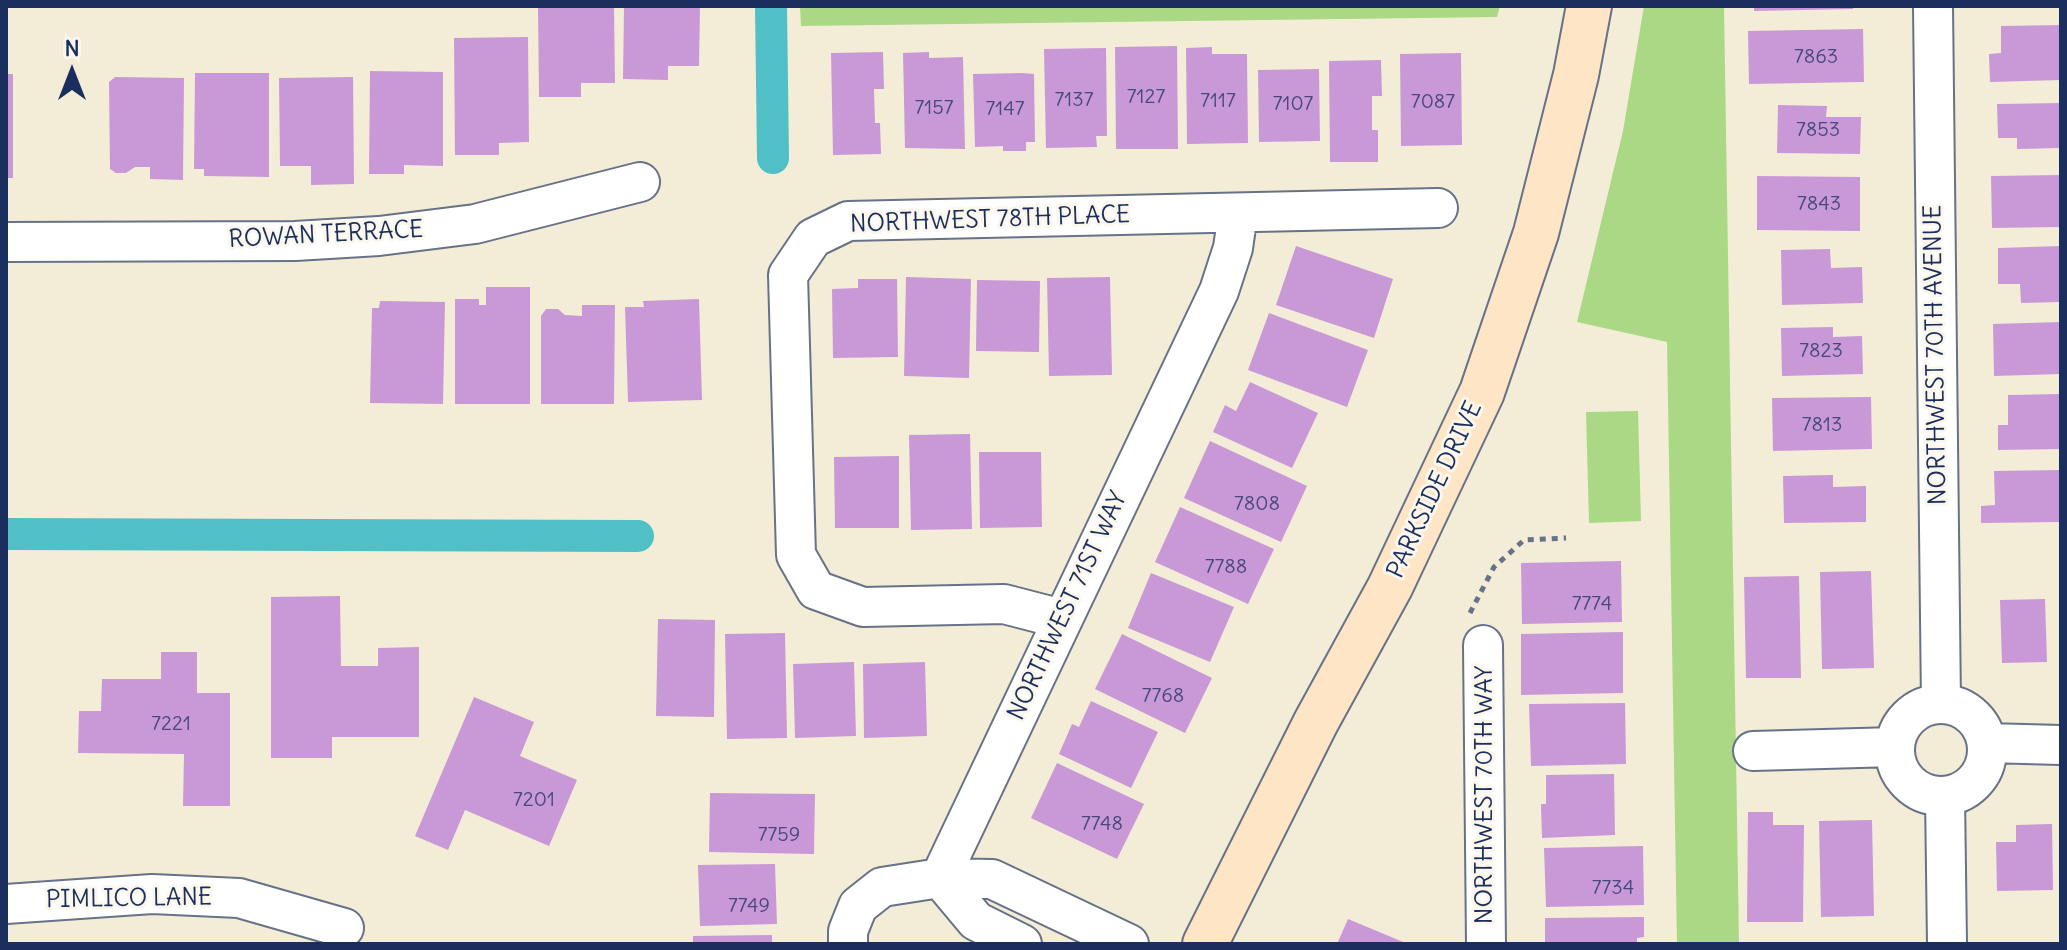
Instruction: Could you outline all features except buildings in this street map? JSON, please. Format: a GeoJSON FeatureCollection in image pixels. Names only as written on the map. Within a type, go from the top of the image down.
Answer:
{"type":"FeatureCollection","features":[{"type":"Feature","properties":{"kind":"street","name":"PARKSIDE DRIVE"},"geometry":{"type":"LineString","coordinates":[[1205,944],[1316,722],[1390,587],[1482,392],[1536,233],[1576,75],[1589,6]]}},
{"type":"Feature","properties":{"kind":"street","name":"NORTHWEST 70TH AVENUE"},"geometry":{"type":"LineString","coordinates":[[1933,6],[1941,704]]}},
{"type":"Feature","properties":{"kind":"street","name":"ROWAN TERRACE"},"geometry":{"type":"LineString","coordinates":[[6,242],[295,241],[379,236],[475,224],[640,182]]}},
{"type":"Feature","properties":{"kind":"street","name":"NORTHWEST 78TH PLACE"},"geometry":{"type":"LineString","coordinates":[[1062,619],[1004,604],[863,607],[816,590],[796,555],[788,275],[813,238],[848,221],[1438,208]]}},
{"type":"Feature","properties":{"kind":"street","name":"NORTHWEST 71ST WAY"},"geometry":{"type":"LineString","coordinates":[[940,878],[1219,291],[1233,248],[1238,213]]}},
{"type":"Feature","properties":{"kind":"street","name":"NORTHWEST 70TH WAY"},"geometry":{"type":"LineString","coordinates":[[1475,632],[1486,944]]}},
{"type":"Feature","properties":{"kind":"street"},"geometry":{"type":"LineString","coordinates":[[1941,704],[1966,711],[1983,731],[1987,743],[1987,759],[1982,773],[1960,793],[1929,795],[1915,789],[1903,777],[1896,763],[1895,747],[1905,722],[1928,706],[1941,704]]}},
{"type":"Feature","properties":{"kind":"street"},"geometry":{"type":"LineString","coordinates":[[1987,743],[2061,745]]}},
{"type":"Feature","properties":{"kind":"street"},"geometry":{"type":"LineString","coordinates":[[1753,751],[1895,747]]}},
{"type":"Feature","properties":{"kind":"street"},"geometry":{"type":"LineString","coordinates":[[1945,796],[1947,944]]}},
{"type":"Feature","properties":{"kind":"street"},"geometry":{"type":"LineString","coordinates":[[940,878],[976,921],[1012,939],[1023,894]]}},
{"type":"Feature","properties":{"kind":"street"},"geometry":{"type":"LineString","coordinates":[[848,944],[848,931],[858,906],[882,887],[940,878],[992,879],[1129,944]]}},
{"type":"Feature","properties":{"kind":"street","name":"PIMLICO LANE"},"geometry":{"type":"LineString","coordinates":[[6,904],[152,894],[239,898],[344,928]]}},
{"type":"Feature","properties":{"kind":"path"},"geometry":{"type":"LineString","coordinates":[[1475,632],[1494,567],[1524,540],[1566,538]]}},
{"type":"Feature","properties":{"kind":"green space"},"geometry":{"type":"Polygon","coordinates":[[[800,6],[1500,6],[1497,17],[801,26],[800,6]]]}},
{"type":"Feature","properties":{"kind":"green space"},"geometry":{"type":"Polygon","coordinates":[[[1644,6],[1724,6],[1739,944],[1677,944],[1667,342],[1577,322],[1623,131],[1644,6]]]}},
{"type":"Feature","properties":{"kind":"green space"},"geometry":{"type":"Polygon","coordinates":[[[1638,411],[1641,521],[1589,523],[1586,412],[1638,411]]]}},
{"type":"Feature","properties":{"kind":"waterway"},"geometry":{"type":"LineString","coordinates":[[771,6],[773,158]]}},
{"type":"Feature","properties":{"kind":"waterway"},"geometry":{"type":"LineString","coordinates":[[6,534],[638,536]]}}]}
